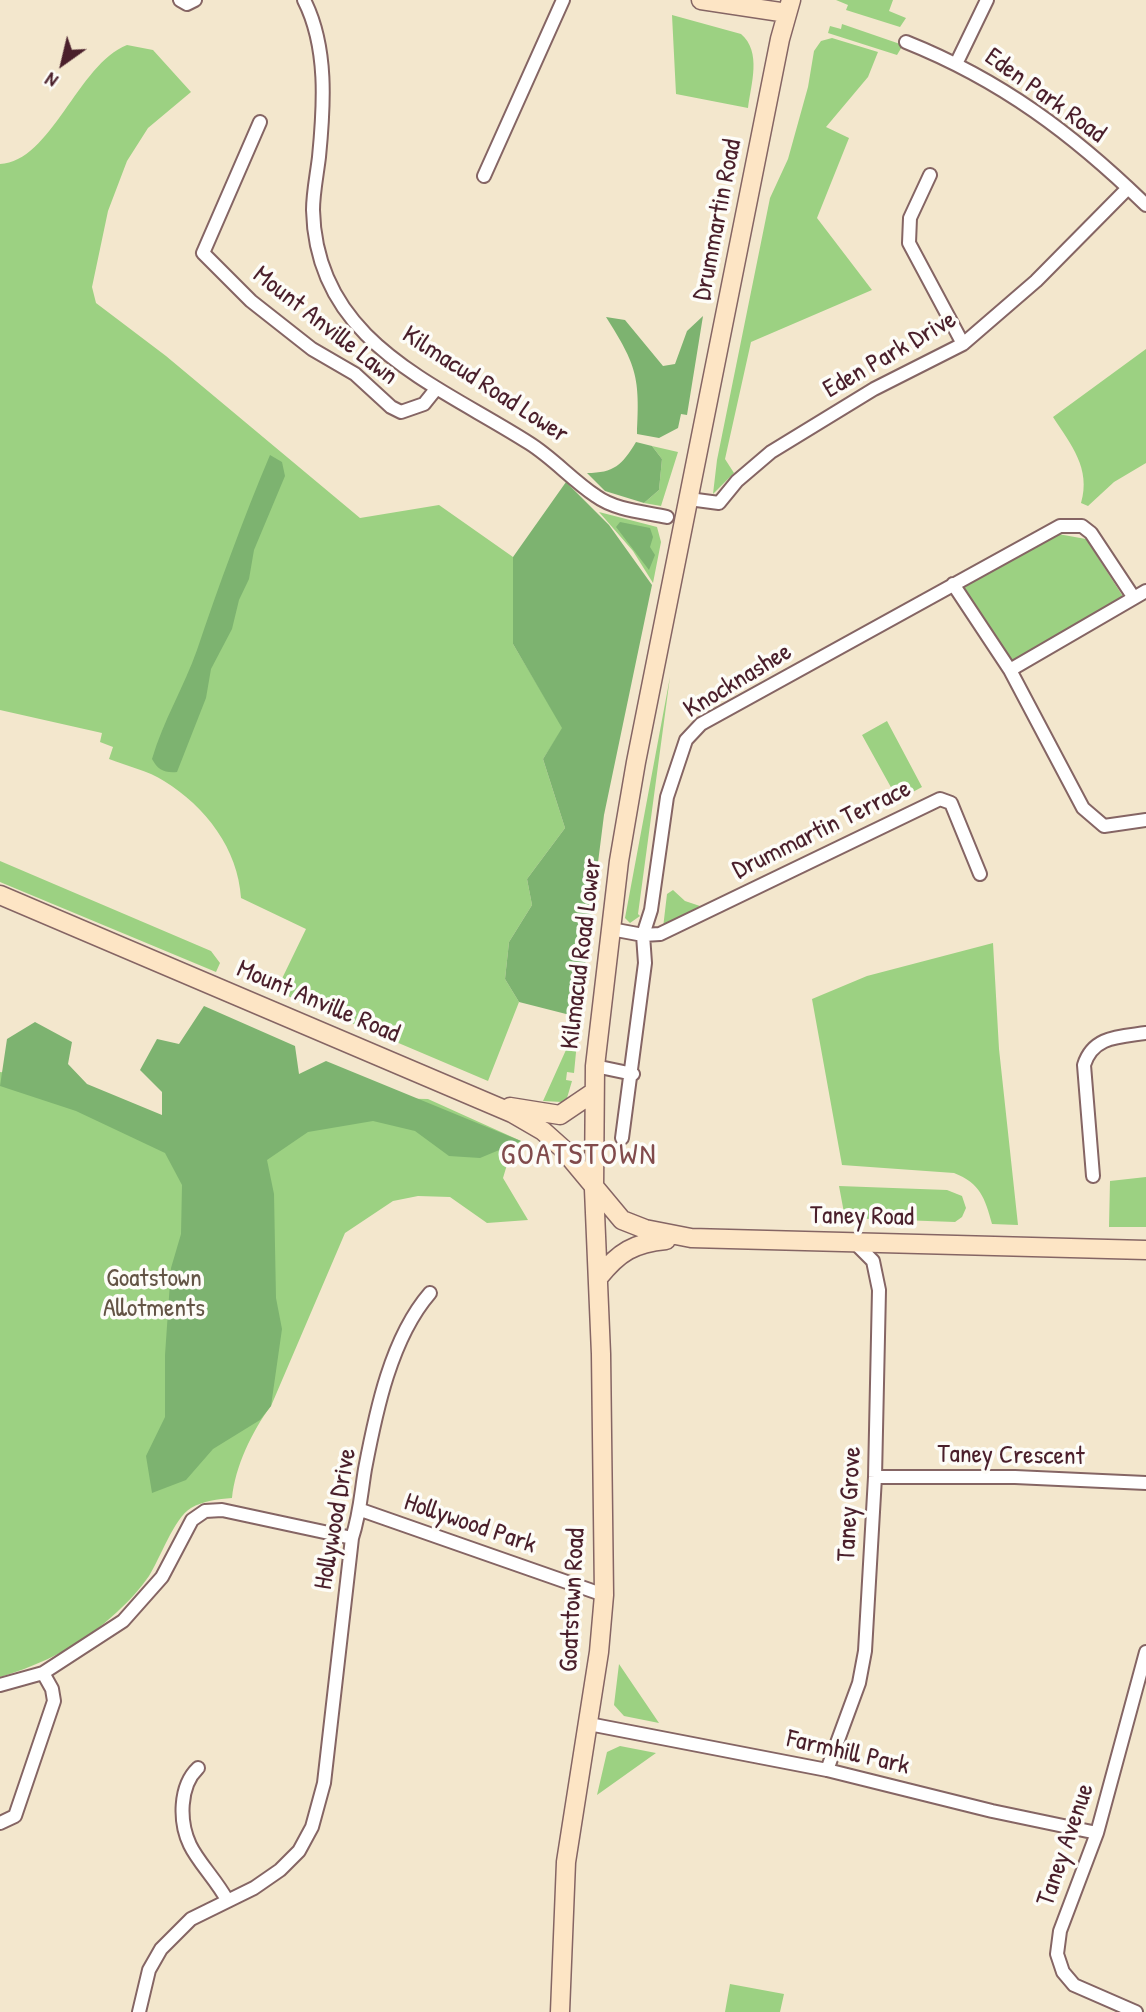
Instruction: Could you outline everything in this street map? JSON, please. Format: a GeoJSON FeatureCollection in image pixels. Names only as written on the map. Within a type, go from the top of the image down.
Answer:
{"type":"FeatureCollection","features":[{"type":"Feature","properties":{"kind":"main road","name":"Drummartin Road"},"geometry":{"type":"LineString","coordinates":[[685,521],[788,7],[701,0]]}},
{"type":"Feature","properties":{"kind":"main road","name":"Kilmacud Road Lower"},"geometry":{"type":"LineString","coordinates":[[594,1189],[595,1066],[611,929],[635,762],[685,521]]}},
{"type":"Feature","properties":{"kind":"main road","name":"Mount Anville Road"},"geometry":{"type":"LineString","coordinates":[[0,895],[493,1104],[534,1125],[556,1142],[594,1189]]}},
{"type":"Feature","properties":{"kind":"main road"},"geometry":{"type":"LineString","coordinates":[[493,1104],[560,1115],[594,1092]]}},
{"type":"Feature","properties":{"kind":"main road","name":"Taney Road"},"geometry":{"type":"LineString","coordinates":[[594,1189],[615,1213],[629,1224],[691,1238],[1146,1250]]}},
{"type":"Feature","properties":{"kind":"main road","name":"Goatstown Road"},"geometry":{"type":"LineString","coordinates":[[560,2012],[566,1862],[589,1724],[604,1595],[599,1277],[594,1189]]}},
{"type":"Feature","properties":{"kind":"main road"},"geometry":{"type":"LineString","coordinates":[[599,1277],[613,1258],[629,1246],[691,1238]]}},
{"type":"Feature","properties":{"kind":"street"},"geometry":{"type":"LineString","coordinates":[[180,0],[187,4],[195,0]]}},
{"type":"Feature","properties":{"kind":"street","name":"Kilmacud Road Lower"},"geometry":{"type":"LineString","coordinates":[[304,0],[320,48],[322,122],[313,209],[321,263],[333,291],[364,333],[399,365],[529,442],[602,499],[667,517]]}},
{"type":"Feature","properties":{"kind":"street"},"geometry":{"type":"LineString","coordinates":[[484,176],[563,0]]}},
{"type":"Feature","properties":{"kind":"street"},"geometry":{"type":"LineString","coordinates":[[957,62],[987,0]]}},
{"type":"Feature","properties":{"kind":"street","name":"Eden Park Road"},"geometry":{"type":"LineString","coordinates":[[906,41],[957,62],[1012,94],[1049,120],[1146,205]]}},
{"type":"Feature","properties":{"kind":"street","name":"Mount Anville Lawn"},"geometry":{"type":"LineString","coordinates":[[260,122],[203,253],[251,301],[312,349],[355,374],[391,407],[401,412],[424,404],[436,389]]}},
{"type":"Feature","properties":{"kind":"street"},"geometry":{"type":"LineString","coordinates":[[930,175],[910,218],[909,243],[963,344]]}},
{"type":"Feature","properties":{"kind":"street","name":"Eden Park Drive"},"geometry":{"type":"LineString","coordinates":[[689,499],[719,503],[737,481],[771,452],[874,389],[963,344],[1036,281],[1128,188]]}},
{"type":"Feature","properties":{"kind":"street","name":"Knocknashee"},"geometry":{"type":"LineString","coordinates":[[622,1138],[633,1074],[645,963],[643,935],[651,910],[667,797],[686,740],[701,724],[1060,526],[1082,526],[1091,533],[1134,598]]}},
{"type":"Feature","properties":{"kind":"street"},"geometry":{"type":"LineString","coordinates":[[953,584],[1010,670],[1083,808],[1104,826],[1146,820]]}},
{"type":"Feature","properties":{"kind":"street"},"geometry":{"type":"LineString","coordinates":[[1010,670],[1146,591]]}},
{"type":"Feature","properties":{"kind":"street","name":"Drummartin Terrace"},"geometry":{"type":"LineString","coordinates":[[643,935],[660,934],[940,799],[951,803],[980,874]]}},
{"type":"Feature","properties":{"kind":"street"},"geometry":{"type":"LineString","coordinates":[[611,929],[643,935]]}},
{"type":"Feature","properties":{"kind":"street"},"geometry":{"type":"LineString","coordinates":[[1093,1176],[1084,1065],[1093,1046],[1109,1038],[1146,1033]]}},
{"type":"Feature","properties":{"kind":"street"},"geometry":{"type":"LineString","coordinates":[[595,1066],[633,1074]]}},
{"type":"Feature","properties":{"kind":"street","name":"Taney Grove"},"geometry":{"type":"LineString","coordinates":[[827,1770],[859,1683],[865,1651],[875,1477],[879,1290],[873,1261],[855,1243]]}},
{"type":"Feature","properties":{"kind":"street","name":"Hollywood Drive"},"geometry":{"type":"LineString","coordinates":[[139,2012],[149,1970],[161,1949],[191,1919],[254,1888],[280,1870],[299,1851],[319,1807],[352,1538],[361,1510],[365,1470],[384,1390],[415,1310],[430,1293]]}},
{"type":"Feature","properties":{"kind":"street","name":"Taney Crescent"},"geometry":{"type":"LineString","coordinates":[[875,1477],[1015,1477],[1146,1483]]}},
{"type":"Feature","properties":{"kind":"street"},"geometry":{"type":"LineString","coordinates":[[0,1685],[44,1674],[123,1620],[162,1577],[192,1520],[205,1511],[222,1510],[352,1538]]}},
{"type":"Feature","properties":{"kind":"street","name":"Hollywood Park"},"geometry":{"type":"LineString","coordinates":[[361,1510],[604,1595]]}},
{"type":"Feature","properties":{"kind":"street","name":"Taney Avenue"},"geometry":{"type":"LineString","coordinates":[[1136,2012],[1074,1985],[1063,1972],[1058,1954],[1060,1931],[1097,1833],[1146,1652]]}},
{"type":"Feature","properties":{"kind":"street"},"geometry":{"type":"LineString","coordinates":[[0,1823],[15,1816],[54,1701],[52,1689],[44,1674]]}},
{"type":"Feature","properties":{"kind":"street","name":"Farmhill Park"},"geometry":{"type":"LineString","coordinates":[[589,1724],[827,1770],[992,1811],[1097,1833]]}},
{"type":"Feature","properties":{"kind":"street"},"geometry":{"type":"LineString","coordinates":[[198,1768],[189,1776],[182,1802],[190,1845],[215,1876],[227,1900]]}},
{"type":"Feature","properties":{"kind":"green space"},"geometry":{"type":"Polygon","coordinates":[[[836,0],[893,0],[889,11],[906,18],[900,27],[846,10],[848,5],[836,0]]]}},
{"type":"Feature","properties":{"kind":"green space"},"geometry":{"type":"Polygon","coordinates":[[[672,15],[741,34],[747,41],[754,69],[748,108],[676,94],[672,15]]]}},
{"type":"Feature","properties":{"kind":"green space"},"geometry":{"type":"Polygon","coordinates":[[[842,24],[903,45],[897,55],[828,33],[830,26],[841,29],[842,24]]]}},
{"type":"Feature","properties":{"kind":"green space"},"geometry":{"type":"Polygon","coordinates":[[[832,38],[878,52],[868,77],[826,127],[849,138],[817,218],[872,290],[751,342],[725,459],[734,473],[713,494],[717,460],[770,198],[788,159],[808,87],[814,51],[821,41],[832,38]]]}},
{"type":"Feature","properties":{"kind":"green space"},"geometry":{"type":"Polygon","coordinates":[[[127,45],[153,50],[191,92],[148,128],[127,161],[108,211],[92,287],[96,303],[166,356],[360,518],[439,505],[513,557],[513,644],[563,728],[543,759],[565,828],[527,879],[532,905],[509,942],[505,979],[519,1002],[488,1081],[276,991],[306,929],[241,898],[239,880],[226,846],[193,803],[158,777],[109,759],[113,747],[100,742],[102,733],[0,710],[0,164],[18,159],[34,147],[94,71],[110,55],[127,45]]]}},
{"type":"Feature","properties":{"kind":"green space"},"geometry":{"type":"Polygon","coordinates":[[[703,316],[687,415],[681,414],[678,428],[659,438],[637,434],[638,399],[634,372],[606,317],[625,320],[663,366],[675,364],[687,331],[703,316]]]}},
{"type":"Feature","properties":{"kind":"green space"},"geometry":{"type":"Polygon","coordinates":[[[1146,349],[1146,463],[1114,482],[1088,506],[1081,503],[1083,479],[1078,457],[1053,417],[1146,349]]]}},
{"type":"Feature","properties":{"kind":"green space"},"geometry":{"type":"Polygon","coordinates":[[[636,442],[652,446],[662,459],[659,490],[644,503],[605,491],[587,473],[616,466],[636,442]]]}},
{"type":"Feature","properties":{"kind":"green space"},"geometry":{"type":"Polygon","coordinates":[[[652,446],[678,452],[661,506],[644,503],[659,490],[662,459],[652,446]]]}},
{"type":"Feature","properties":{"kind":"green space"},"geometry":{"type":"Polygon","coordinates":[[[270,455],[282,462],[285,476],[254,550],[249,579],[239,600],[232,629],[211,669],[206,698],[177,772],[165,771],[152,759],[192,664],[270,455]]]}},
{"type":"Feature","properties":{"kind":"green space"},"geometry":{"type":"Polygon","coordinates":[[[566,482],[609,525],[652,585],[604,815],[580,1005],[574,1016],[519,1002],[505,979],[509,942],[532,905],[527,879],[565,828],[543,759],[562,728],[513,644],[513,557],[566,482]]]}},
{"type":"Feature","properties":{"kind":"green space"},"geometry":{"type":"Polygon","coordinates":[[[599,512],[657,527],[661,542],[653,583],[633,551],[599,512]]]}},
{"type":"Feature","properties":{"kind":"green space"},"geometry":{"type":"Polygon","coordinates":[[[620,522],[650,528],[653,537],[650,547],[655,555],[649,570],[616,527],[620,522]]]}},
{"type":"Feature","properties":{"kind":"green space"},"geometry":{"type":"Polygon","coordinates":[[[1058,534],[1086,539],[1124,598],[1015,666],[963,586],[1058,534]]]}},
{"type":"Feature","properties":{"kind":"green space"},"geometry":{"type":"Polygon","coordinates":[[[670,677],[638,914],[640,916],[630,923],[625,918],[670,677]]]}},
{"type":"Feature","properties":{"kind":"green space"},"geometry":{"type":"Polygon","coordinates":[[[887,721],[922,787],[898,800],[862,735],[887,721]]]}},
{"type":"Feature","properties":{"kind":"green space"},"geometry":{"type":"Polygon","coordinates":[[[0,861],[211,951],[220,963],[216,972],[0,882],[0,861]]]}},
{"type":"Feature","properties":{"kind":"green space"},"geometry":{"type":"Polygon","coordinates":[[[673,890],[685,901],[700,906],[663,928],[667,894],[673,890]]]}},
{"type":"Feature","properties":{"kind":"green space"},"geometry":{"type":"Polygon","coordinates":[[[993,943],[999,1049],[1018,1225],[992,1224],[980,1192],[970,1182],[954,1173],[842,1165],[812,999],[867,976],[993,943]]]}},
{"type":"Feature","properties":{"kind":"green space"},"geometry":{"type":"Polygon","coordinates":[[[204,1006],[295,1046],[299,1074],[326,1061],[521,1141],[480,1158],[449,1156],[415,1131],[373,1121],[308,1132],[267,1160],[274,1194],[276,1298],[282,1329],[271,1406],[260,1420],[213,1449],[186,1480],[152,1493],[146,1456],[165,1417],[165,1355],[171,1268],[181,1234],[182,1185],[165,1153],[76,1111],[0,1086],[7,1039],[35,1022],[72,1042],[68,1064],[87,1084],[162,1115],[162,1092],[140,1070],[157,1039],[179,1044],[204,1006]]]}},
{"type":"Feature","properties":{"kind":"green space"},"geometry":{"type":"Polygon","coordinates":[[[579,1021],[574,1073],[567,1072],[566,1080],[572,1081],[567,1098],[562,1102],[543,1101],[579,1021]]]}},
{"type":"Feature","properties":{"kind":"green space","name":"Goatstown Allotments"},"geometry":{"type":"Polygon","coordinates":[[[0,1072],[9,1073],[187,1142],[324,1097],[428,1099],[521,1141],[509,1158],[503,1178],[528,1220],[487,1223],[450,1197],[418,1196],[393,1201],[345,1233],[271,1406],[246,1450],[232,1498],[201,1504],[185,1513],[173,1529],[142,1586],[91,1634],[47,1659],[0,1677],[0,1072]]]}},
{"type":"Feature","properties":{"kind":"green space"},"geometry":{"type":"Polygon","coordinates":[[[1146,1177],[1146,1227],[1109,1227],[1110,1181],[1146,1177]]]}},
{"type":"Feature","properties":{"kind":"green space"},"geometry":{"type":"Polygon","coordinates":[[[839,1186],[947,1190],[962,1196],[966,1208],[962,1217],[955,1222],[845,1218],[839,1186]]]}},
{"type":"Feature","properties":{"kind":"green space"},"geometry":{"type":"Polygon","coordinates":[[[619,1664],[659,1723],[624,1716],[614,1705],[619,1664]]]}},
{"type":"Feature","properties":{"kind":"green space"},"geometry":{"type":"Polygon","coordinates":[[[620,1746],[656,1753],[597,1795],[607,1752],[620,1746]]]}},
{"type":"Feature","properties":{"kind":"green space"},"geometry":{"type":"Polygon","coordinates":[[[730,1984],[784,1994],[780,2012],[725,2012],[730,1984]]]}},
{"type":"Feature","properties":{"kind":"district","name":"GOATSTOWN"},"geometry":{"type":"Point","coordinates":[579,1156]}}]}
